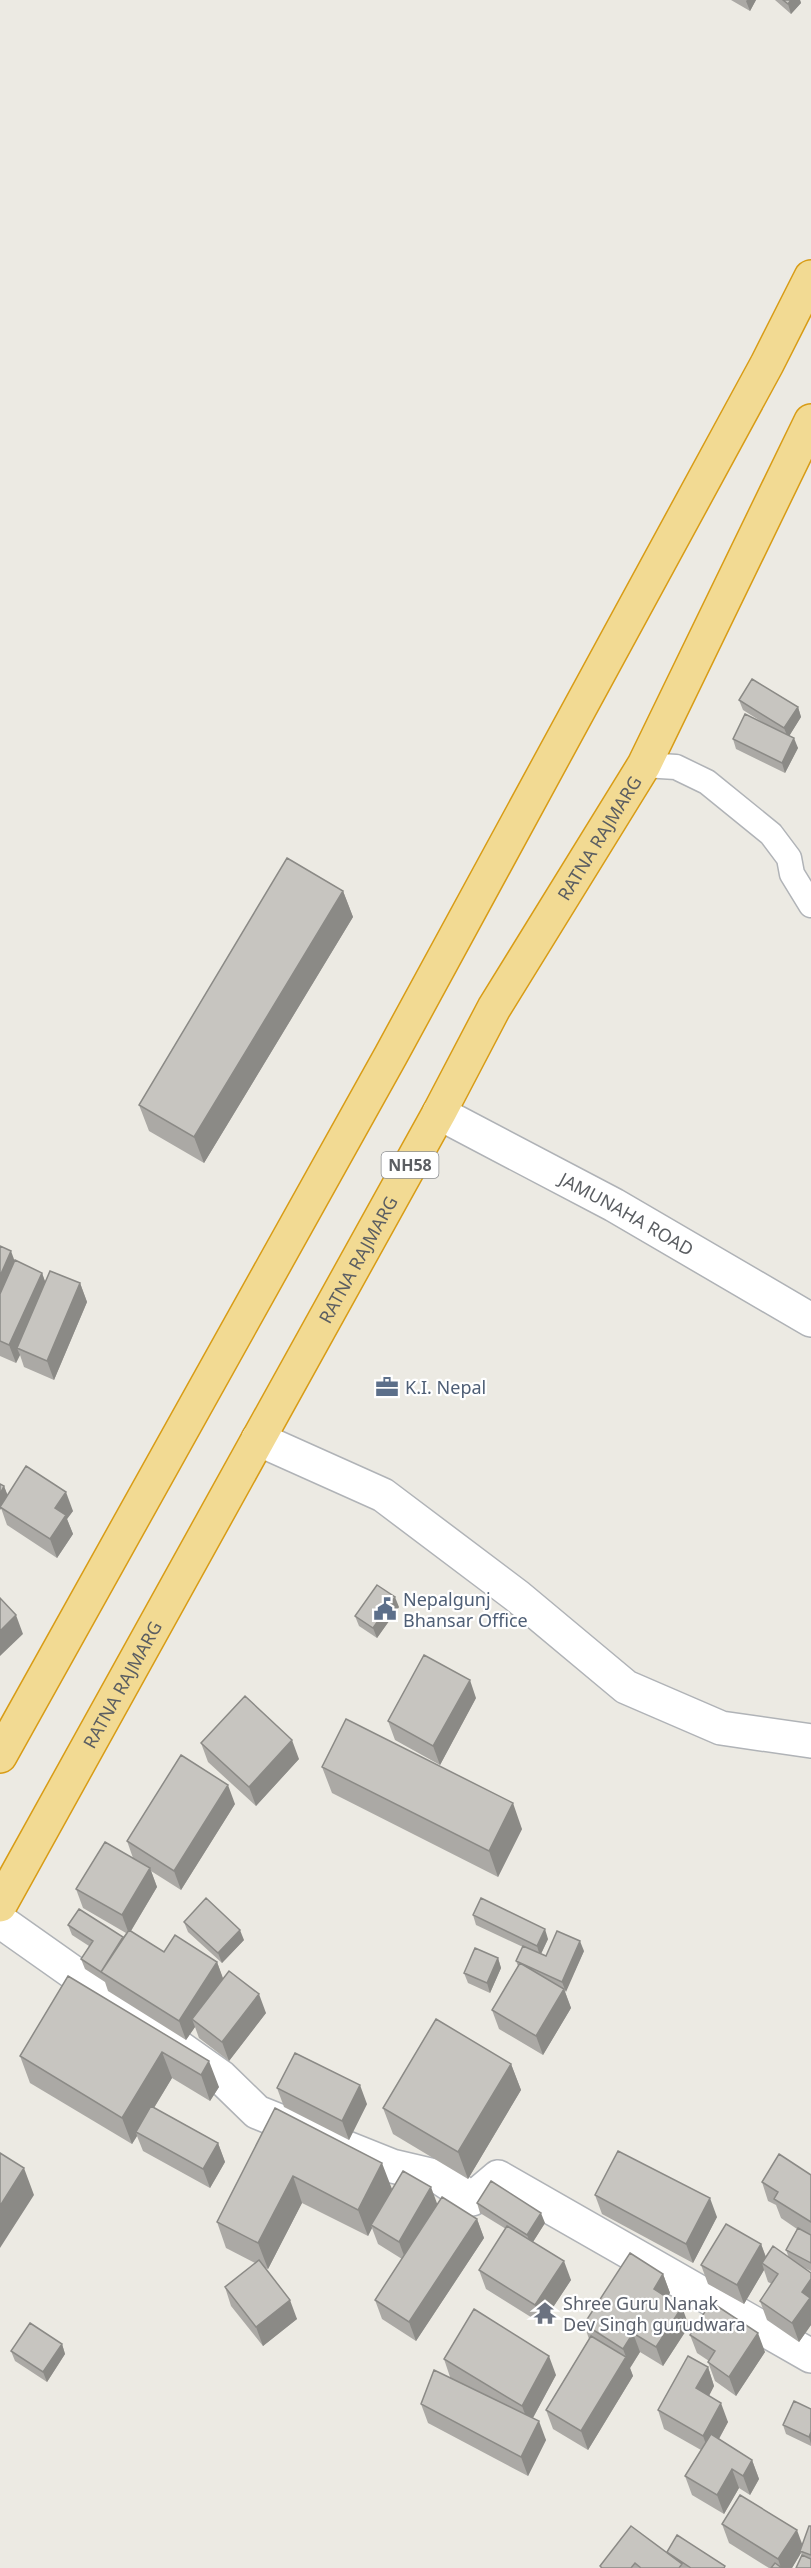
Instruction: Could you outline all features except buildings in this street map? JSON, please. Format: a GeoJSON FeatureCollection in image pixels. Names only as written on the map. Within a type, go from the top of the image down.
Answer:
{"type":"FeatureCollection","features":[{"type":"Feature","properties":{"kind":"highway"},"geometry":{"type":"LineString","coordinates":[[0,1756],[391,1055],[767,364],[811,277]]}},
{"type":"Feature","properties":{"kind":"highway","name":"RATNA RAJMARG"},"geometry":{"type":"LineString","coordinates":[[0,1905],[439,1113],[494,1008],[644,765],[811,421]]}},
{"type":"Feature","properties":{"kind":"street","name":"JAMUNAHA ROAD"},"geometry":{"type":"LineString","coordinates":[[439,1113],[614,1205],[811,1320]]}},
{"type":"Feature","properties":{"kind":"street"},"geometry":{"type":"LineString","coordinates":[[258,1439],[383,1495],[517,1596],[626,1687],[721,1728],[811,1741]]}},
{"type":"Feature","properties":{"kind":"street"},"geometry":{"type":"LineString","coordinates":[[0,1921],[221,2077],[257,2112],[392,2166],[439,2177],[472,2199],[498,2177],[811,2356]]}},
{"type":"Feature","properties":{"kind":"lane"},"geometry":{"type":"LineString","coordinates":[[644,765],[676,767],[707,782],[771,834],[789,858],[792,874],[811,905]]}},
{"type":"Feature","properties":{"kind":"place","name":"K.I. Nepal"},"geometry":{"type":"Point","coordinates":[387,1387]}},
{"type":"Feature","properties":{"kind":"place","name":"Nepalgunj Bhansar Office"},"geometry":{"type":"Point","coordinates":[385,1609]}},
{"type":"Feature","properties":{"kind":"place","name":"Shree Guru Nanak Dev Singh gurudwara"},"geometry":{"type":"Point","coordinates":[545,2313]}}]}
